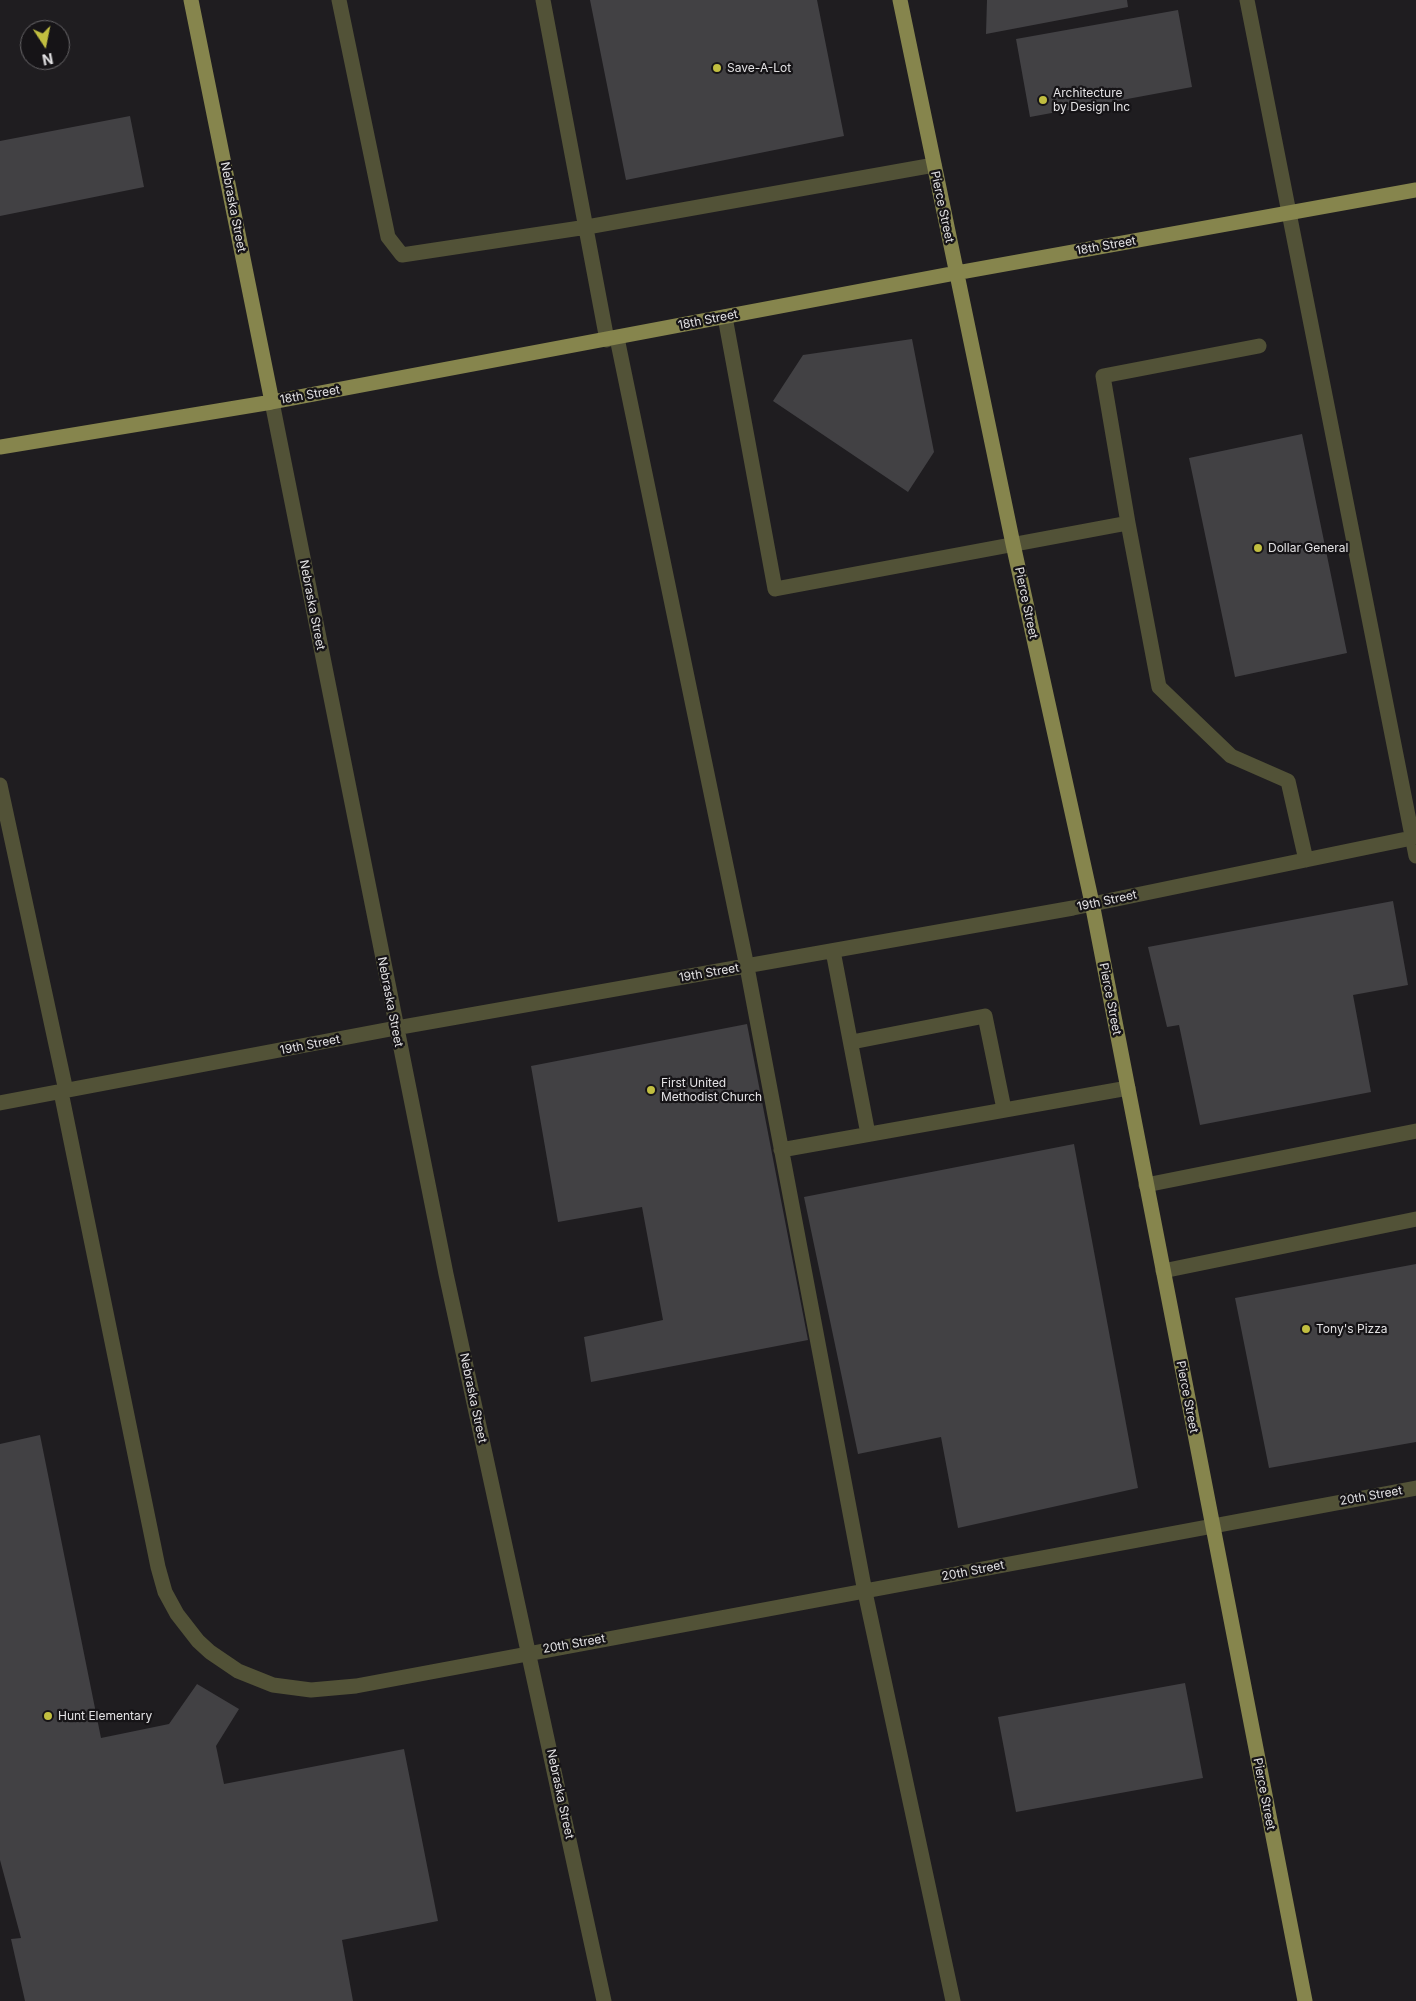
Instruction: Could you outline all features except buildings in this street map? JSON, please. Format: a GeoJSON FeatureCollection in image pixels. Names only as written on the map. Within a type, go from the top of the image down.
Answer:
{"type":"FeatureCollection","features":[{"type":"Feature","properties":{"kind":"main road","name":"Nebraska Street"},"geometry":{"type":"LineString","coordinates":[[191,0],[272,402]]}},
{"type":"Feature","properties":{"kind":"main road","name":"Pierce Street"},"geometry":{"type":"LineString","coordinates":[[900,0],[1013,544],[1092,903],[1305,2001]]}},
{"type":"Feature","properties":{"kind":"main road","name":"18th Street"},"geometry":{"type":"LineString","coordinates":[[0,447],[272,402],[956,273],[1416,190]]}},
{"type":"Feature","properties":{"kind":"street"},"geometry":{"type":"LineString","coordinates":[[339,0],[388,237],[402,255],[587,227],[934,166]]}},
{"type":"Feature","properties":{"kind":"street"},"geometry":{"type":"LineString","coordinates":[[543,0],[587,227],[747,967],[865,1592],[953,2001]]}},
{"type":"Feature","properties":{"kind":"street"},"geometry":{"type":"LineString","coordinates":[[1247,0],[1414,838],[1416,856]]}},
{"type":"Feature","properties":{"kind":"street"},"geometry":{"type":"LineString","coordinates":[[725,317],[775,589],[1128,523]]}},
{"type":"Feature","properties":{"kind":"street"},"geometry":{"type":"LineString","coordinates":[[1259,346],[1103,376],[1128,523],[1160,688],[1231,756],[1288,781],[1306,860]]}},
{"type":"Feature","properties":{"kind":"street","name":"Nebraska Street"},"geometry":{"type":"LineString","coordinates":[[272,402],[446,1274],[604,2001]]}},
{"type":"Feature","properties":{"kind":"street","name":"20th Street"},"geometry":{"type":"LineString","coordinates":[[0,785],[64,1091],[158,1567],[170,1603],[198,1641],[223,1662],[255,1679],[273,1685],[311,1690],[356,1686],[1416,1488]]}},
{"type":"Feature","properties":{"kind":"street","name":"19th Street"},"geometry":{"type":"LineString","coordinates":[[0,1103],[396,1028],[747,967],[1092,903],[1414,838]]}},
{"type":"Feature","properties":{"kind":"street"},"geometry":{"type":"LineString","coordinates":[[833,950],[868,1134]]}},
{"type":"Feature","properties":{"kind":"street"},"geometry":{"type":"LineString","coordinates":[[852,1042],[986,1016],[1004,1109]]}},
{"type":"Feature","properties":{"kind":"street"},"geometry":{"type":"LineString","coordinates":[[781,1150],[1128,1088]]}},
{"type":"Feature","properties":{"kind":"street"},"geometry":{"type":"LineString","coordinates":[[1146,1185],[1416,1131]]}},
{"type":"Feature","properties":{"kind":"street"},"geometry":{"type":"LineString","coordinates":[[1163,1271],[1416,1219]]}},
{"type":"Feature","properties":{"kind":"place","name":"Save-A-Lot"},"geometry":{"type":"Point","coordinates":[717,68]}},
{"type":"Feature","properties":{"kind":"place","name":"Architecture by Design Inc"},"geometry":{"type":"Point","coordinates":[1043,100]}},
{"type":"Feature","properties":{"kind":"place","name":"Dollar General"},"geometry":{"type":"Point","coordinates":[1258,548]}},
{"type":"Feature","properties":{"kind":"place","name":"First United Methodist Church"},"geometry":{"type":"Point","coordinates":[651,1090]}},
{"type":"Feature","properties":{"kind":"place","name":"Tony's Pizza"},"geometry":{"type":"Point","coordinates":[1306,1329]}},
{"type":"Feature","properties":{"kind":"place","name":"Hunt Elementary"},"geometry":{"type":"Point","coordinates":[48,1716]}}]}
